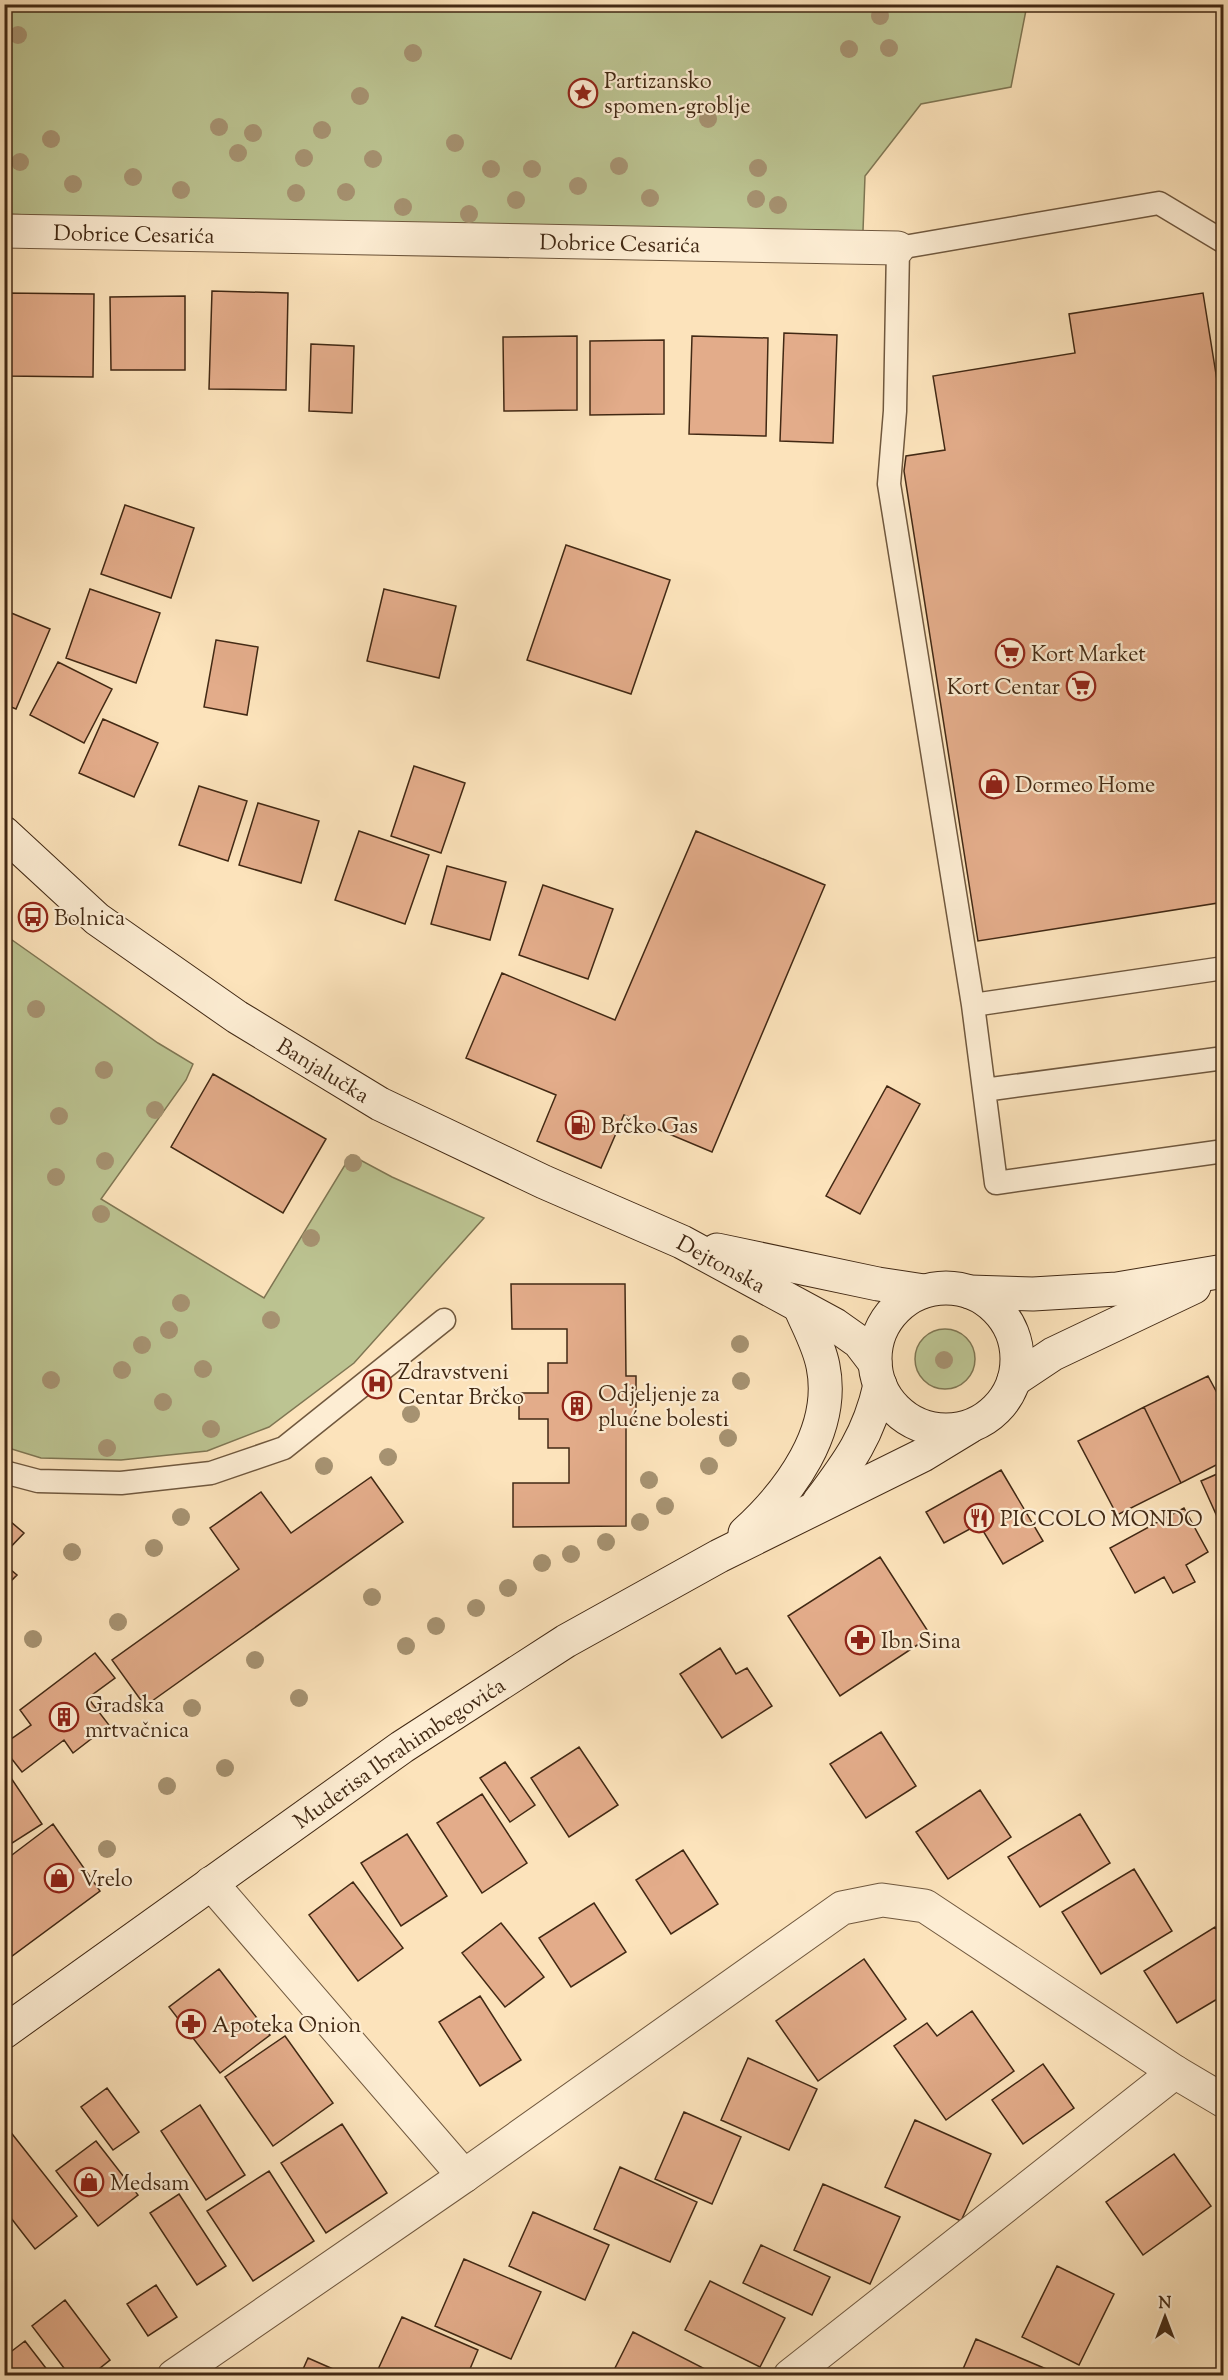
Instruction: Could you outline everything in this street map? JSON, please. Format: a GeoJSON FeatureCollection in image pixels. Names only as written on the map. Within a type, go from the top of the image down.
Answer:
{"type":"FeatureCollection","features":[{"type":"Feature","properties":{"kind":"main road","name":"Dobrice Cesarića"},"geometry":{"type":"LineString","coordinates":[[4,231],[898,248]]}},
{"type":"Feature","properties":{"kind":"main road","name":"Banjalučka"},"geometry":{"type":"LineString","coordinates":[[4,833],[97,919],[237,1017],[380,1104],[544,1182],[682,1242]]}},
{"type":"Feature","properties":{"kind":"main road","name":"Dejtonska"},"geometry":{"type":"LineString","coordinates":[[682,1242],[878,1284],[924,1291]]}},
{"type":"Feature","properties":{"kind":"main road","name":"Dejtonska"},"geometry":{"type":"LineString","coordinates":[[682,1242],[835,1325],[859,1342],[878,1374]]}},
{"type":"Feature","properties":{"kind":"main road"},"geometry":{"type":"LineString","coordinates":[[970,1292],[990,1303],[1005,1318],[1014,1337],[1018,1359],[1014,1380],[1005,1399],[991,1415],[969,1426],[951,1430],[930,1428],[910,1420],[892,1406],[878,1374],[877,1340],[887,1319],[903,1302],[924,1291],[947,1288],[970,1292],[1033,1294],[1117,1289],[1224,1272]]}},
{"type":"Feature","properties":{"kind":"main road"},"geometry":{"type":"LineString","coordinates":[[1014,1380],[1053,1353],[1224,1272]]}},
{"type":"Feature","properties":{"kind":"main road"},"geometry":{"type":"LineString","coordinates":[[719,1556],[770,1510],[795,1476],[813,1443],[823,1414],[826,1387],[823,1365],[816,1342],[800,1307]]}},
{"type":"Feature","properties":{"kind":"main road","name":"Muderisa Ibrahimbegovića"},"geometry":{"type":"LineString","coordinates":[[816,1507],[852,1457],[874,1415],[878,1374]]}},
{"type":"Feature","properties":{"kind":"main road","name":"Muderisa Ibrahimbegovića"},"geometry":{"type":"LineString","coordinates":[[4,2032],[402,1747],[566,1641],[719,1556],[923,1455],[969,1426]]}},
{"type":"Feature","properties":{"kind":"main road"},"geometry":{"type":"LineString","coordinates":[[211,1883],[464,2176]]}},
{"type":"Feature","properties":{"kind":"main road"},"geometry":{"type":"LineString","coordinates":[[174,2376],[464,2176],[842,1908],[882,1900],[926,1906],[1175,2072],[1224,2101]]}},
{"type":"Feature","properties":{"kind":"main road"},"geometry":{"type":"LineString","coordinates":[[790,2376],[1175,2072]]}},
{"type":"Feature","properties":{"kind":"lane","name":"Dobrice Cesarića"},"geometry":{"type":"LineString","coordinates":[[898,248],[1159,203],[1224,242]]}},
{"type":"Feature","properties":{"kind":"lane"},"geometry":{"type":"LineString","coordinates":[[898,248],[895,411],[889,484],[973,1005],[996,1183],[1224,1151]]}},
{"type":"Feature","properties":{"kind":"lane"},"geometry":{"type":"LineString","coordinates":[[973,1005],[1224,968]]}},
{"type":"Feature","properties":{"kind":"lane"},"geometry":{"type":"LineString","coordinates":[[984,1090],[1224,1058]]}},
{"type":"Feature","properties":{"kind":"lane"},"geometry":{"type":"LineString","coordinates":[[4,1472],[38,1481],[121,1483],[211,1473],[284,1448],[444,1320]]}},
{"type":"Feature","properties":{"kind":"green space"},"geometry":{"type":"Polygon","coordinates":[[[5,5],[1027,5],[1011,87],[921,104],[865,176],[863,231],[95,218],[5,214],[5,5]]]}},
{"type":"Feature","properties":{"kind":"green space"},"geometry":{"type":"Polygon","coordinates":[[[5,935],[158,1043],[193,1064],[186,1080],[101,1199],[264,1298],[351,1155],[392,1177],[484,1218],[354,1363],[269,1427],[207,1451],[121,1460],[41,1458],[5,1447],[5,935]]]}},
{"type":"Feature","properties":{"kind":"green space"},"geometry":{"type":"Polygon","coordinates":[[[939,1329],[951,1329],[962,1334],[970,1342],[975,1359],[973,1371],[962,1384],[951,1389],[939,1389],[928,1384],[920,1376],[915,1365],[915,1353],[920,1342],[928,1334],[939,1329]]]}},
{"type":"Feature","properties":{"kind":"building"},"geometry":{"type":"Polygon","coordinates":[[[212,291],[288,293],[286,390],[209,389],[212,291]]]}},
{"type":"Feature","properties":{"kind":"building"},"geometry":{"type":"Polygon","coordinates":[[[4,293],[94,294],[93,377],[4,376],[4,293]]]}},
{"type":"Feature","properties":{"kind":"building","name":"Kort Centar"},"geometry":{"type":"Polygon","coordinates":[[[1203,293],[1224,424],[1224,902],[978,941],[904,471],[906,456],[945,450],[933,376],[1075,353],[1069,314],[1203,293]]]}},
{"type":"Feature","properties":{"kind":"building"},"geometry":{"type":"Polygon","coordinates":[[[185,296],[185,370],[111,370],[110,297],[185,296]]]}},
{"type":"Feature","properties":{"kind":"building"},"geometry":{"type":"Polygon","coordinates":[[[784,333],[837,335],[833,443],[780,441],[784,333]]]}},
{"type":"Feature","properties":{"kind":"building"},"geometry":{"type":"Polygon","coordinates":[[[577,336],[577,410],[504,411],[503,337],[577,336]]]}},
{"type":"Feature","properties":{"kind":"building"},"geometry":{"type":"Polygon","coordinates":[[[692,336],[768,338],[766,436],[689,434],[692,336]]]}},
{"type":"Feature","properties":{"kind":"building"},"geometry":{"type":"Polygon","coordinates":[[[664,340],[664,414],[590,415],[590,341],[664,340]]]}},
{"type":"Feature","properties":{"kind":"building"},"geometry":{"type":"Polygon","coordinates":[[[311,344],[354,346],[352,413],[309,411],[311,344]]]}},
{"type":"Feature","properties":{"kind":"building"},"geometry":{"type":"Polygon","coordinates":[[[125,505],[194,528],[171,598],[101,574],[125,505]]]}},
{"type":"Feature","properties":{"kind":"building"},"geometry":{"type":"Polygon","coordinates":[[[566,545],[670,580],[631,694],[527,660],[566,545]]]}},
{"type":"Feature","properties":{"kind":"building"},"geometry":{"type":"Polygon","coordinates":[[[90,589],[160,613],[136,683],[66,658],[90,589]]]}},
{"type":"Feature","properties":{"kind":"building"},"geometry":{"type":"Polygon","coordinates":[[[384,589],[456,606],[439,678],[367,661],[384,589]]]}},
{"type":"Feature","properties":{"kind":"building"},"geometry":{"type":"Polygon","coordinates":[[[4,610],[50,629],[16,709],[4,704],[4,610]]]}},
{"type":"Feature","properties":{"kind":"building"},"geometry":{"type":"Polygon","coordinates":[[[216,640],[258,647],[247,715],[204,707],[216,640]]]}},
{"type":"Feature","properties":{"kind":"building"},"geometry":{"type":"Polygon","coordinates":[[[58,662],[112,689],[84,743],[30,715],[58,662]]]}},
{"type":"Feature","properties":{"kind":"building"},"geometry":{"type":"Polygon","coordinates":[[[103,719],[158,743],[134,797],[79,773],[103,719]]]}},
{"type":"Feature","properties":{"kind":"building"},"geometry":{"type":"Polygon","coordinates":[[[414,766],[465,783],[441,853],[391,836],[414,766]]]}},
{"type":"Feature","properties":{"kind":"building"},"geometry":{"type":"Polygon","coordinates":[[[199,786],[247,801],[228,861],[179,845],[199,786]]]}},
{"type":"Feature","properties":{"kind":"building"},"geometry":{"type":"Polygon","coordinates":[[[258,803],[319,821],[301,883],[239,865],[258,803]]]}},
{"type":"Feature","properties":{"kind":"building"},"geometry":{"type":"Polygon","coordinates":[[[359,831],[429,855],[405,924],[335,900],[359,831]]]}},
{"type":"Feature","properties":{"kind":"building"},"geometry":{"type":"Polygon","coordinates":[[[696,831],[825,885],[712,1152],[624,1115],[601,1168],[537,1141],[556,1095],[466,1058],[502,973],[615,1020],[696,831]]]}},
{"type":"Feature","properties":{"kind":"building"},"geometry":{"type":"Polygon","coordinates":[[[447,866],[506,882],[490,940],[431,924],[447,866]]]}},
{"type":"Feature","properties":{"kind":"building"},"geometry":{"type":"Polygon","coordinates":[[[543,885],[613,909],[588,979],[519,955],[543,885]]]}},
{"type":"Feature","properties":{"kind":"building"},"geometry":{"type":"Polygon","coordinates":[[[213,1074],[326,1139],[283,1213],[171,1147],[213,1074]]]}},
{"type":"Feature","properties":{"kind":"building"},"geometry":{"type":"Polygon","coordinates":[[[887,1086],[920,1104],[860,1214],[826,1196],[887,1086]]]}},
{"type":"Feature","properties":{"kind":"building","name":"Odjeljenje za plućne bolesti"},"geometry":{"type":"Polygon","coordinates":[[[511,1284],[625,1284],[626,1376],[636,1376],[636,1425],[626,1425],[626,1526],[513,1527],[513,1483],[569,1483],[569,1448],[548,1448],[548,1419],[519,1419],[519,1393],[548,1393],[548,1363],[567,1363],[567,1329],[512,1329],[511,1284]]]}},
{"type":"Feature","properties":{"kind":"building"},"geometry":{"type":"Polygon","coordinates":[[[1208,1376],[1224,1406],[1224,1461],[1181,1483],[1144,1407],[1208,1376]]]}},
{"type":"Feature","properties":{"kind":"building"},"geometry":{"type":"Polygon","coordinates":[[[1144,1407],[1181,1483],[1117,1515],[1078,1441],[1144,1407]]]}},
{"type":"Feature","properties":{"kind":"building","name":"PICCOLO MONDO"},"geometry":{"type":"Polygon","coordinates":[[[1001,1470],[1043,1541],[1003,1564],[979,1524],[944,1543],[926,1512],[1001,1470]]]}},
{"type":"Feature","properties":{"kind":"building"},"geometry":{"type":"Polygon","coordinates":[[[1224,1471],[1224,1532],[1201,1481],[1224,1471]]]}},
{"type":"Feature","properties":{"kind":"building"},"geometry":{"type":"Polygon","coordinates":[[[371,1477],[403,1522],[145,1706],[112,1660],[239,1569],[210,1528],[261,1492],[291,1533],[371,1477]]]}},
{"type":"Feature","properties":{"kind":"building"},"geometry":{"type":"Polygon","coordinates":[[[1184,1508],[1208,1552],[1186,1565],[1195,1582],[1173,1593],[1164,1577],[1135,1593],[1110,1548],[1184,1508]]]}},
{"type":"Feature","properties":{"kind":"building"},"geometry":{"type":"Polygon","coordinates":[[[4,1516],[24,1533],[4,1554],[4,1516]]]}},
{"type":"Feature","properties":{"kind":"building"},"geometry":{"type":"Polygon","coordinates":[[[880,1557],[931,1636],[840,1696],[788,1616],[880,1557]]]}},
{"type":"Feature","properties":{"kind":"building"},"geometry":{"type":"Polygon","coordinates":[[[4,1564],[17,1575],[4,1588],[4,1564]]]}},
{"type":"Feature","properties":{"kind":"building"},"geometry":{"type":"Polygon","coordinates":[[[720,1648],[736,1674],[747,1668],[772,1706],[722,1738],[680,1674],[720,1648]]]}},
{"type":"Feature","properties":{"kind":"building","name":"Gradska mrtvačnica"},"geometry":{"type":"Polygon","coordinates":[[[95,1653],[115,1678],[88,1698],[109,1725],[73,1753],[64,1740],[22,1772],[4,1749],[4,1744],[31,1725],[20,1710],[95,1653]]]}},
{"type":"Feature","properties":{"kind":"building"},"geometry":{"type":"Polygon","coordinates":[[[881,1732],[916,1786],[866,1818],[830,1764],[881,1732]]]}},
{"type":"Feature","properties":{"kind":"building"},"geometry":{"type":"Polygon","coordinates":[[[579,1747],[618,1805],[569,1837],[531,1778],[579,1747]]]}},
{"type":"Feature","properties":{"kind":"building"},"geometry":{"type":"Polygon","coordinates":[[[505,1762],[535,1805],[510,1822],[480,1778],[505,1762]]]}},
{"type":"Feature","properties":{"kind":"building"},"geometry":{"type":"Polygon","coordinates":[[[7,1772],[42,1824],[6,1847],[4,1774],[7,1772]]]}},
{"type":"Feature","properties":{"kind":"building"},"geometry":{"type":"Polygon","coordinates":[[[980,1790],[1011,1837],[948,1879],[916,1832],[980,1790]]]}},
{"type":"Feature","properties":{"kind":"building"},"geometry":{"type":"Polygon","coordinates":[[[482,1794],[527,1863],[482,1893],[437,1823],[482,1794]]]}},
{"type":"Feature","properties":{"kind":"building"},"geometry":{"type":"Polygon","coordinates":[[[1080,1814],[1110,1863],[1040,1907],[1008,1857],[1080,1814]]]}},
{"type":"Feature","properties":{"kind":"building"},"geometry":{"type":"Polygon","coordinates":[[[53,1824],[100,1891],[4,1962],[4,1861],[53,1824]]]}},
{"type":"Feature","properties":{"kind":"building"},"geometry":{"type":"Polygon","coordinates":[[[407,1834],[447,1896],[401,1926],[361,1863],[407,1834]]]}},
{"type":"Feature","properties":{"kind":"building"},"geometry":{"type":"Polygon","coordinates":[[[683,1850],[718,1904],[671,1934],[636,1880],[683,1850]]]}},
{"type":"Feature","properties":{"kind":"building"},"geometry":{"type":"Polygon","coordinates":[[[1134,1869],[1172,1931],[1101,1974],[1062,1912],[1134,1869]]]}},
{"type":"Feature","properties":{"kind":"building"},"geometry":{"type":"Polygon","coordinates":[[[353,1882],[403,1948],[358,1981],[309,1915],[353,1882]]]}},
{"type":"Feature","properties":{"kind":"building"},"geometry":{"type":"Polygon","coordinates":[[[594,1903],[626,1952],[571,1987],[539,1938],[594,1903]]]}},
{"type":"Feature","properties":{"kind":"building"},"geometry":{"type":"Polygon","coordinates":[[[501,1923],[544,1977],[505,2007],[462,1953],[501,1923]]]}},
{"type":"Feature","properties":{"kind":"building"},"geometry":{"type":"Polygon","coordinates":[[[1215,1927],[1224,1941],[1224,1995],[1177,2023],[1144,1971],[1215,1927]]]}},
{"type":"Feature","properties":{"kind":"building"},"geometry":{"type":"Polygon","coordinates":[[[864,1959],[906,2019],[818,2081],[776,2021],[864,1959]]]}},
{"type":"Feature","properties":{"kind":"building"},"geometry":{"type":"Polygon","coordinates":[[[219,1969],[270,2035],[220,2073],[169,2007],[219,1969]]]}},
{"type":"Feature","properties":{"kind":"building"},"geometry":{"type":"Polygon","coordinates":[[[480,1996],[521,2060],[480,2086],[439,2022],[480,1996]]]}},
{"type":"Feature","properties":{"kind":"building"},"geometry":{"type":"Polygon","coordinates":[[[972,2011],[1014,2071],[946,2120],[894,2046],[927,2023],[937,2036],[972,2011]]]}},
{"type":"Feature","properties":{"kind":"building"},"geometry":{"type":"Polygon","coordinates":[[[285,2036],[333,2103],[273,2146],[225,2077],[285,2036]]]}},
{"type":"Feature","properties":{"kind":"building"},"geometry":{"type":"Polygon","coordinates":[[[748,2058],[817,2089],[789,2150],[721,2120],[748,2058]]]}},
{"type":"Feature","properties":{"kind":"building"},"geometry":{"type":"Polygon","coordinates":[[[1043,2064],[1074,2108],[1023,2144],[992,2100],[1043,2064]]]}},
{"type":"Feature","properties":{"kind":"building"},"geometry":{"type":"Polygon","coordinates":[[[107,2088],[139,2132],[113,2150],[81,2107],[107,2088]]]}},
{"type":"Feature","properties":{"kind":"building"},"geometry":{"type":"Polygon","coordinates":[[[200,2105],[245,2175],[206,2200],[161,2131],[200,2105]]]}},
{"type":"Feature","properties":{"kind":"building"},"geometry":{"type":"Polygon","coordinates":[[[684,2112],[741,2137],[712,2204],[655,2179],[684,2112]]]}},
{"type":"Feature","properties":{"kind":"building"},"geometry":{"type":"Polygon","coordinates":[[[915,2120],[991,2154],[961,2221],[885,2187],[915,2120]]]}},
{"type":"Feature","properties":{"kind":"building"},"geometry":{"type":"Polygon","coordinates":[[[342,2124],[387,2193],[326,2233],[281,2163],[342,2124]]]}},
{"type":"Feature","properties":{"kind":"building"},"geometry":{"type":"Polygon","coordinates":[[[9,2130],[77,2216],[35,2249],[4,2209],[4,2134],[9,2130]]]}},
{"type":"Feature","properties":{"kind":"building"},"geometry":{"type":"Polygon","coordinates":[[[96,2141],[138,2195],[98,2226],[56,2171],[96,2141]]]}},
{"type":"Feature","properties":{"kind":"building"},"geometry":{"type":"Polygon","coordinates":[[[1174,2154],[1211,2206],[1143,2255],[1106,2202],[1174,2154]]]}},
{"type":"Feature","properties":{"kind":"building"},"geometry":{"type":"Polygon","coordinates":[[[620,2167],[697,2202],[670,2262],[594,2229],[620,2167]]]}},
{"type":"Feature","properties":{"kind":"building"},"geometry":{"type":"Polygon","coordinates":[[[269,2171],[314,2241],[253,2281],[207,2211],[269,2171]]]}},
{"type":"Feature","properties":{"kind":"building"},"geometry":{"type":"Polygon","coordinates":[[[823,2184],[900,2217],[870,2284],[794,2250],[823,2184]]]}},
{"type":"Feature","properties":{"kind":"building"},"geometry":{"type":"Polygon","coordinates":[[[179,2194],[226,2266],[197,2285],[150,2213],[179,2194]]]}},
{"type":"Feature","properties":{"kind":"building"},"geometry":{"type":"Polygon","coordinates":[[[533,2212],[609,2245],[585,2300],[509,2266],[533,2212]]]}},
{"type":"Feature","properties":{"kind":"building"},"geometry":{"type":"Polygon","coordinates":[[[761,2245],[830,2277],[812,2315],[743,2283],[761,2245]]]}},
{"type":"Feature","properties":{"kind":"building"},"geometry":{"type":"Polygon","coordinates":[[[464,2259],[541,2292],[511,2359],[435,2326],[464,2259]]]}},
{"type":"Feature","properties":{"kind":"building"},"geometry":{"type":"Polygon","coordinates":[[[1057,2266],[1114,2294],[1079,2365],[1022,2337],[1057,2266]]]}},
{"type":"Feature","properties":{"kind":"building"},"geometry":{"type":"Polygon","coordinates":[[[710,2281],[785,2318],[760,2367],[685,2330],[710,2281]]]}},
{"type":"Feature","properties":{"kind":"building"},"geometry":{"type":"Polygon","coordinates":[[[156,2285],[177,2317],[148,2336],[127,2304],[156,2285]]]}},
{"type":"Feature","properties":{"kind":"building"},"geometry":{"type":"Polygon","coordinates":[[[65,2300],[110,2360],[90,2376],[70,2376],[32,2326],[65,2300]]]}},
{"type":"Feature","properties":{"kind":"building"},"geometry":{"type":"Polygon","coordinates":[[[402,2317],[478,2350],[467,2376],[375,2376],[402,2317]]]}},
{"type":"Feature","properties":{"kind":"building"},"geometry":{"type":"Polygon","coordinates":[[[633,2332],[707,2370],[704,2376],[611,2376],[633,2332]]]}},
{"type":"Feature","properties":{"kind":"building"},"geometry":{"type":"Polygon","coordinates":[[[976,2339],[1051,2371],[1049,2376],[960,2376],[976,2339]]]}},
{"type":"Feature","properties":{"kind":"building"},"geometry":{"type":"Polygon","coordinates":[[[25,2341],[52,2376],[4,2376],[4,2357],[25,2341]]]}},
{"type":"Feature","properties":{"kind":"building"},"geometry":{"type":"Polygon","coordinates":[[[308,2358],[349,2376],[300,2376],[308,2358]]]}},
{"type":"Feature","properties":{"kind":"place","name":"Partizansko spomen-groblje"},"geometry":{"type":"Point","coordinates":[583,93]}},
{"type":"Feature","properties":{"kind":"place","name":"Kort Market"},"geometry":{"type":"Point","coordinates":[1010,653]}},
{"type":"Feature","properties":{"kind":"place","name":"Kort Centar"},"geometry":{"type":"Point","coordinates":[1081,686]}},
{"type":"Feature","properties":{"kind":"place","name":"Dormeo Home"},"geometry":{"type":"Point","coordinates":[994,784]}},
{"type":"Feature","properties":{"kind":"place","name":"Bolnica"},"geometry":{"type":"Point","coordinates":[33,917]}},
{"type":"Feature","properties":{"kind":"place","name":"Brčko Gas"},"geometry":{"type":"Point","coordinates":[580,1125]}},
{"type":"Feature","properties":{"kind":"place","name":"Zdravstveni Centar Brčko"},"geometry":{"type":"Point","coordinates":[377,1384]}},
{"type":"Feature","properties":{"kind":"place","name":"Odjeljenje za plućne bolesti"},"geometry":{"type":"Point","coordinates":[577,1406]}},
{"type":"Feature","properties":{"kind":"place","name":"PICCOLO MONDO"},"geometry":{"type":"Point","coordinates":[979,1518]}},
{"type":"Feature","properties":{"kind":"place","name":"Ibn Sina"},"geometry":{"type":"Point","coordinates":[860,1640]}},
{"type":"Feature","properties":{"kind":"place","name":"Gradska mrtvačnica"},"geometry":{"type":"Point","coordinates":[64,1717]}},
{"type":"Feature","properties":{"kind":"place","name":"Vrelo"},"geometry":{"type":"Point","coordinates":[59,1878]}},
{"type":"Feature","properties":{"kind":"place","name":"Apoteka Onion"},"geometry":{"type":"Point","coordinates":[191,2024]}},
{"type":"Feature","properties":{"kind":"place","name":"Medsam"},"geometry":{"type":"Point","coordinates":[89,2182]}}]}
